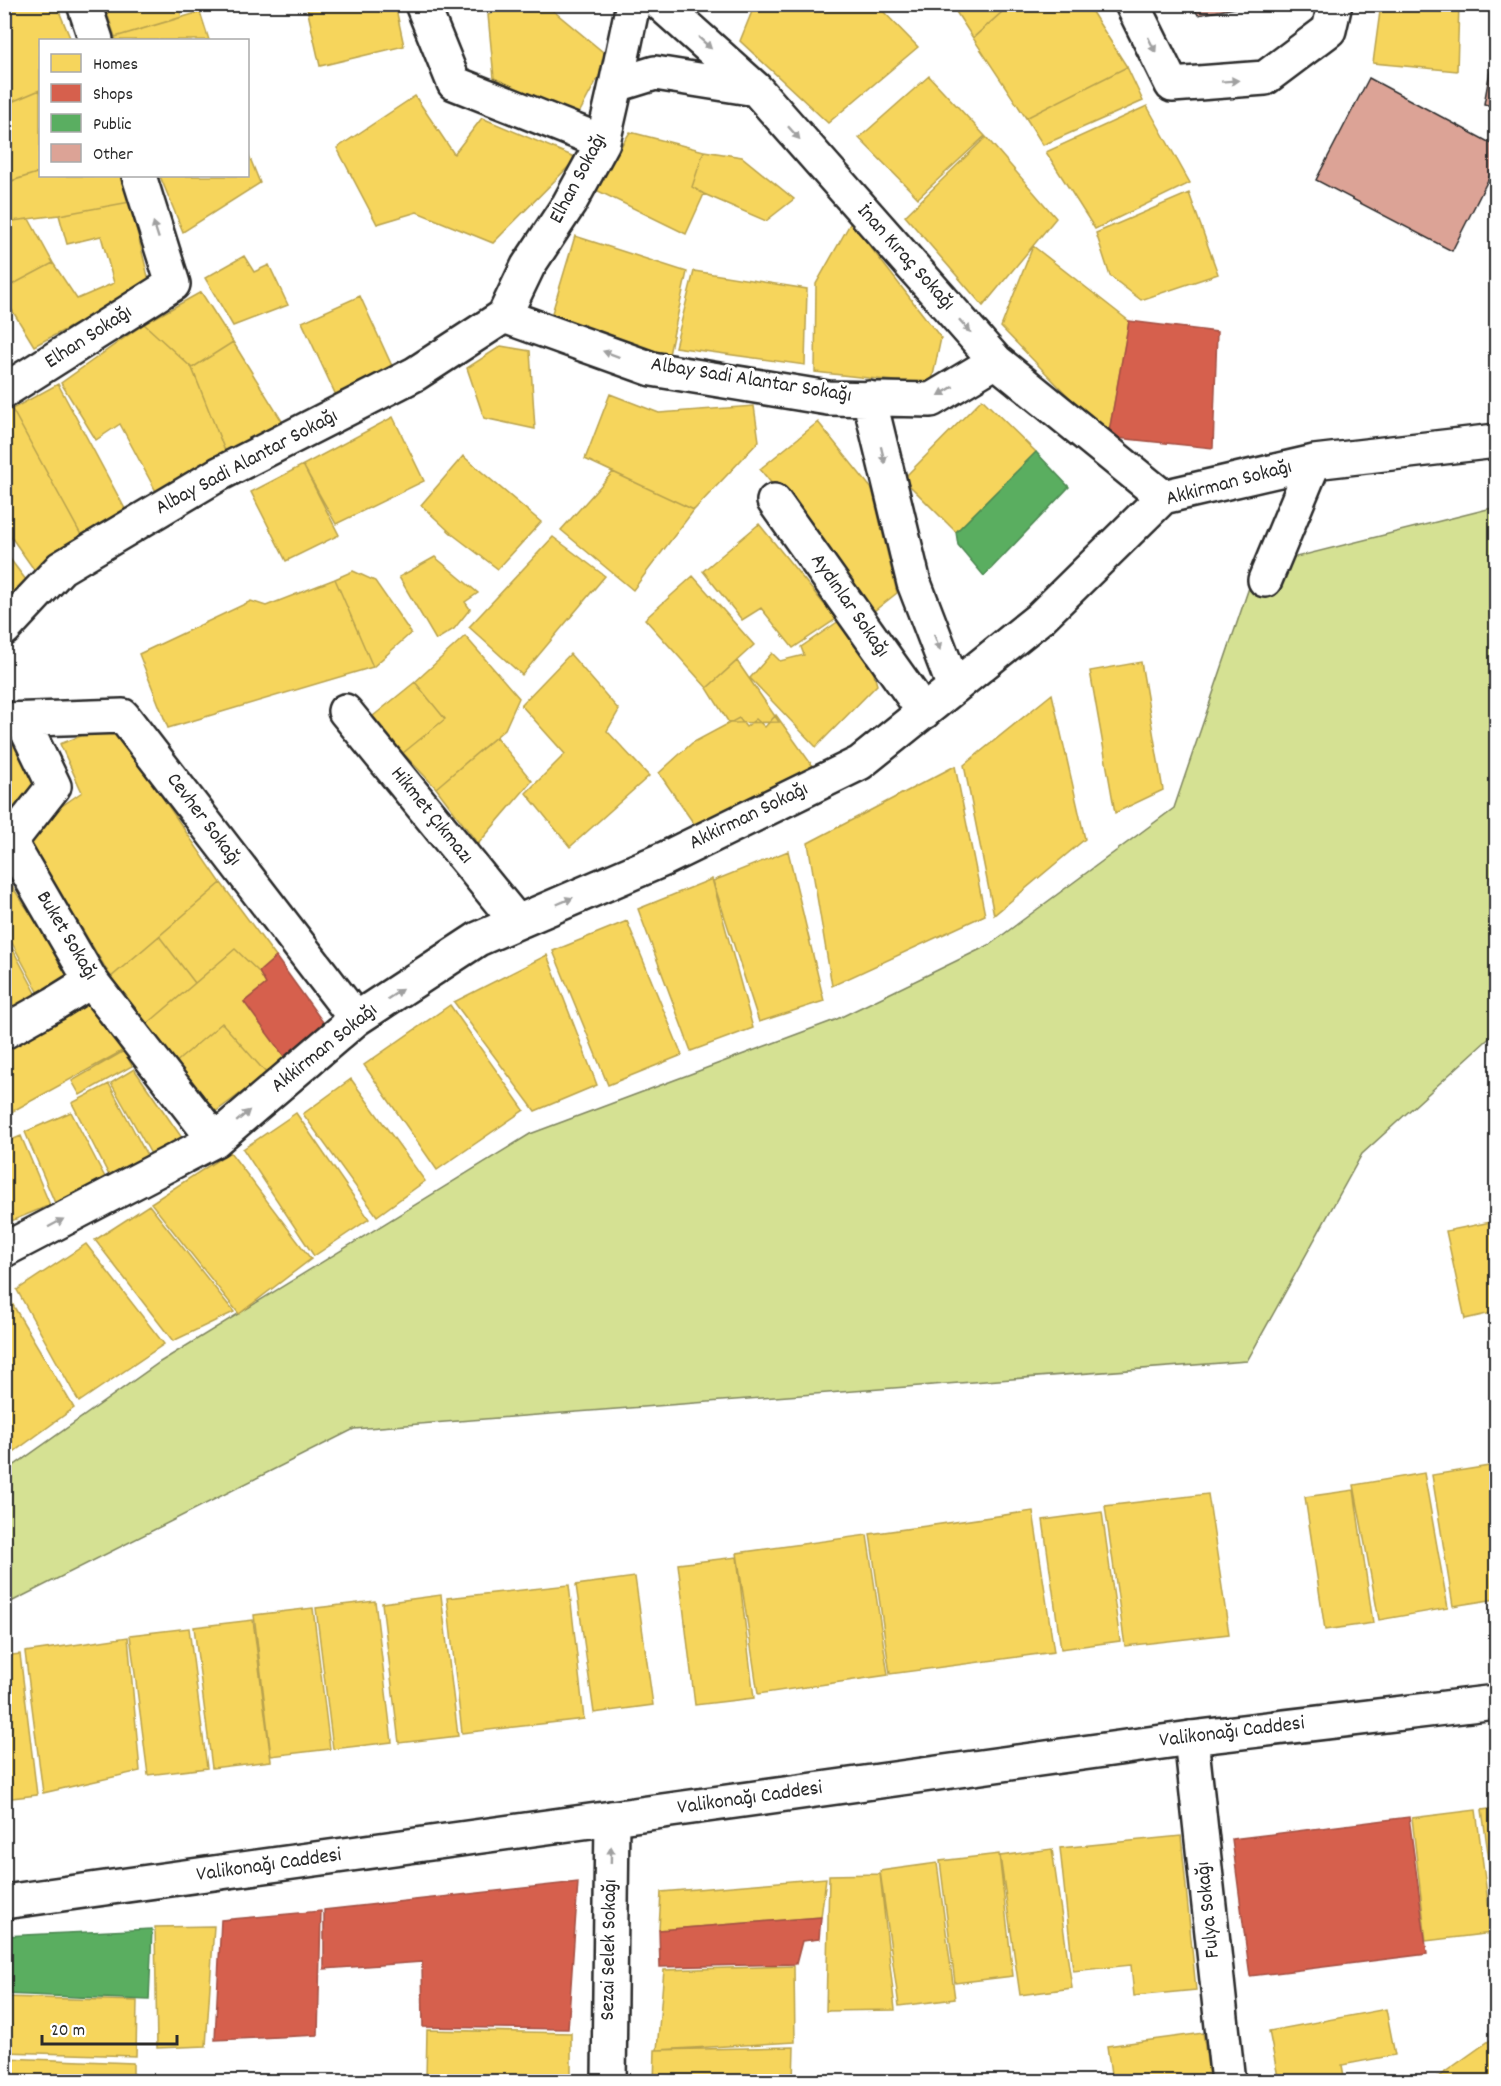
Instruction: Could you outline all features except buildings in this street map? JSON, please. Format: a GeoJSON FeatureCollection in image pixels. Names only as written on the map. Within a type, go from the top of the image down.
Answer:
{"type":"FeatureCollection","features":[{"type":"Feature","properties":{"kind":"street"},"geometry":{"type":"LineString","coordinates":[[84,4],[96,39]]}},
{"type":"Feature","properties":{"kind":"street"},"geometry":{"type":"LineString","coordinates":[[422,4],[454,83],[603,142]]}},
{"type":"Feature","properties":{"kind":"street","name":"Elhan Sokağı"},"geometry":{"type":"LineString","coordinates":[[504,316],[528,266],[569,204],[603,142],[633,4]]}},
{"type":"Feature","properties":{"kind":"street","name":"İnan Kıraç Sokağı"},"geometry":{"type":"LineString","coordinates":[[661,4],[756,89],[996,361],[1163,497]]}},
{"type":"Feature","properties":{"kind":"street"},"geometry":{"type":"LineString","coordinates":[[1132,4],[1172,85],[1265,78],[1329,30],[1335,4]]}},
{"type":"Feature","properties":{"kind":"street"},"geometry":{"type":"LineString","coordinates":[[616,85],[656,73],[756,89]]}},
{"type":"Feature","properties":{"kind":"street","name":"Elhan Sokağı"},"geometry":{"type":"LineString","coordinates":[[4,391],[173,284],[139,177]]}},
{"type":"Feature","properties":{"kind":"street","name":"Albay Sadi Alantar Sokağı"},"geometry":{"type":"LineString","coordinates":[[4,628],[61,568],[219,474],[415,374],[504,316],[652,369],[828,398],[931,400],[996,361]]}},
{"type":"Feature","properties":{"kind":"street"},"geometry":{"type":"LineString","coordinates":[[869,398],[914,583],[954,687]]}},
{"type":"Feature","properties":{"kind":"street","name":"Akkirman Sokağı"},"geometry":{"type":"LineString","coordinates":[[4,1250],[215,1140],[356,1019],[478,939],[664,859],[860,763],[1040,618],[1163,497],[1314,462],[1497,441]]}},
{"type":"Feature","properties":{"kind":"street"},"geometry":{"type":"LineString","coordinates":[[1265,580],[1314,462]]}},
{"type":"Feature","properties":{"kind":"street","name":"Aydınlar Sokağı"},"geometry":{"type":"LineString","coordinates":[[774,501],[924,712]]}},
{"type":"Feature","properties":{"kind":"street","name":"Hikmet Çıkmazı"},"geometry":{"type":"LineString","coordinates":[[345,711],[517,922]]}},
{"type":"Feature","properties":{"kind":"street","name":"Cevher Sokağı"},"geometry":{"type":"LineString","coordinates":[[13,720],[123,716],[356,1019]]}},
{"type":"Feature","properties":{"kind":"street","name":"Buket Sokağı"},"geometry":{"type":"LineString","coordinates":[[13,720],[54,786],[10,842],[91,981],[215,1140]]}},
{"type":"Feature","properties":{"kind":"street"},"geometry":{"type":"LineString","coordinates":[[4,1032],[91,981]]}},
{"type":"Feature","properties":{"kind":"street","name":"Valikonağı Caddesi"},"geometry":{"type":"LineString","coordinates":[[4,1902],[1191,1738],[1497,1702]]}},
{"type":"Feature","properties":{"kind":"street","name":"Fulya Sokağı"},"geometry":{"type":"LineString","coordinates":[[1191,1738],[1228,2082]]}},
{"type":"Feature","properties":{"kind":"street","name":"Sezai Selek Sokağı"},"geometry":{"type":"LineString","coordinates":[[609,2082],[612,1818]]}},
{"type":"Feature","properties":{"kind":"green space"},"geometry":{"type":"Polygon","coordinates":[[[1496,507],[1496,1032],[1362,1154],[1247,1361],[354,1429],[5,1605],[5,1472],[160,1362],[530,1134],[835,1020],[989,945],[1174,808],[1256,567],[1496,507]]]}}]}
